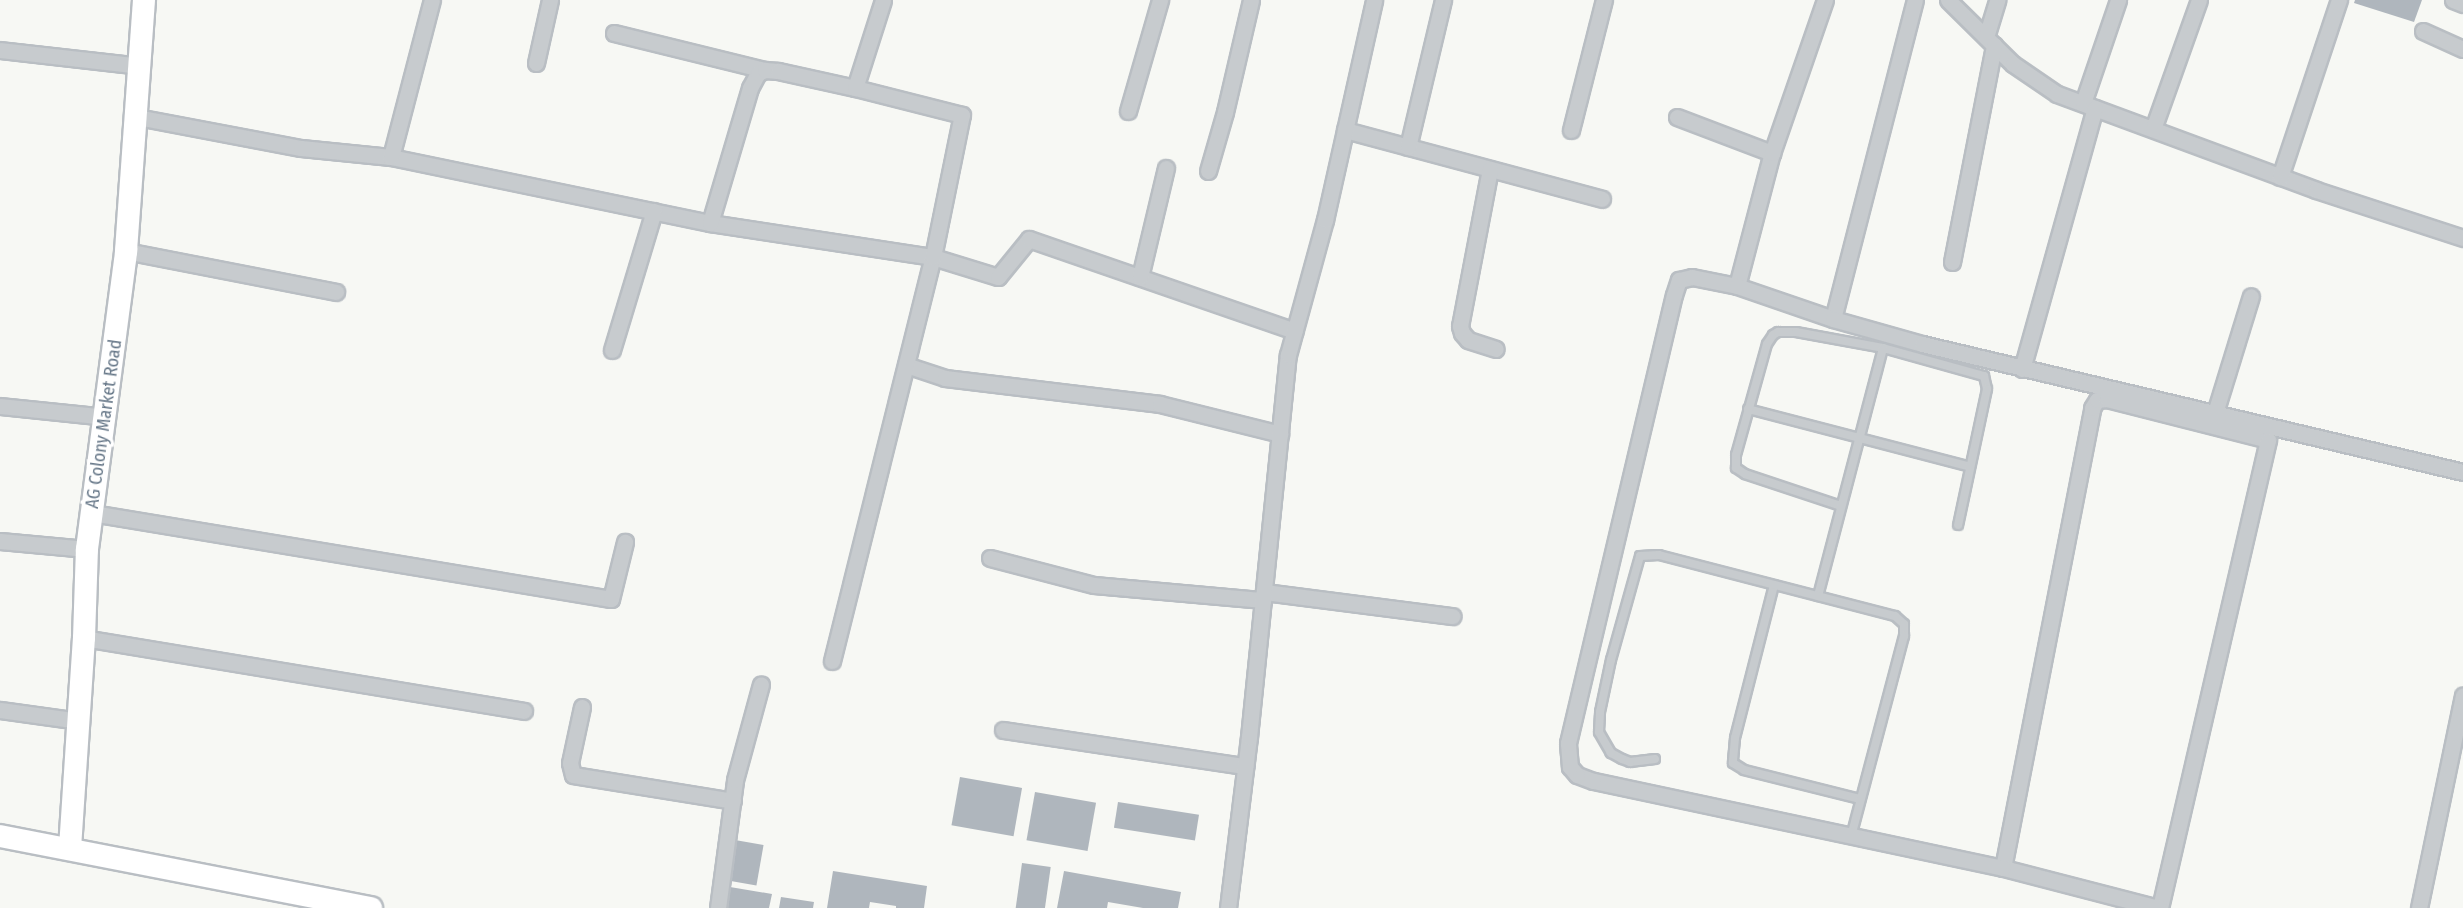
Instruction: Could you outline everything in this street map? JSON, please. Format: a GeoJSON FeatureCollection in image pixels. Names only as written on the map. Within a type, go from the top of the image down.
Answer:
{"type":"FeatureCollection","features":[{"type":"Feature","properties":{"kind":"street","name":"AG Colony Market Road"},"geometry":{"type":"LineString","coordinates":[[70,848],[84,638],[87,549],[126,251],[144,0]]}},
{"type":"Feature","properties":{"kind":"street"},"geometry":{"type":"LineString","coordinates":[[392,157],[432,0]]}},
{"type":"Feature","properties":{"kind":"street"},"geometry":{"type":"LineString","coordinates":[[537,63],[550,0]]}},
{"type":"Feature","properties":{"kind":"street"},"geometry":{"type":"LineString","coordinates":[[855,88],[883,0]]}},
{"type":"Feature","properties":{"kind":"street"},"geometry":{"type":"LineString","coordinates":[[1128,111],[1160,0]]}},
{"type":"Feature","properties":{"kind":"street"},"geometry":{"type":"LineString","coordinates":[[1208,171],[1225,112],[1251,0]]}},
{"type":"Feature","properties":{"kind":"street"},"geometry":{"type":"LineString","coordinates":[[1228,908],[1288,356],[1325,220],[1374,0]]}},
{"type":"Feature","properties":{"kind":"street"},"geometry":{"type":"LineString","coordinates":[[1408,147],[1443,0]]}},
{"type":"Feature","properties":{"kind":"street"},"geometry":{"type":"LineString","coordinates":[[1570,130],[1604,0]]}},
{"type":"Feature","properties":{"kind":"street"},"geometry":{"type":"LineString","coordinates":[[1737,286],[1772,153],[1825,0]]}},
{"type":"Feature","properties":{"kind":"street"},"geometry":{"type":"LineString","coordinates":[[1833,319],[1915,0]]}},
{"type":"Feature","properties":{"kind":"street"},"geometry":{"type":"LineString","coordinates":[[1948,0],[2013,64],[2048,88],[2280,177],[2463,238]]}},
{"type":"Feature","properties":{"kind":"street"},"geometry":{"type":"LineString","coordinates":[[1952,262],[1997,0]]}},
{"type":"Feature","properties":{"kind":"street"},"geometry":{"type":"LineString","coordinates":[[2022,369],[2118,0]]}},
{"type":"Feature","properties":{"kind":"street"},"geometry":{"type":"LineString","coordinates":[[2153,129],[2199,0]]}},
{"type":"Feature","properties":{"kind":"street"},"geometry":{"type":"LineString","coordinates":[[2280,177],[2338,0]]}},
{"type":"Feature","properties":{"kind":"street"},"geometry":{"type":"LineString","coordinates":[[2453,0],[2463,4]]}},
{"type":"Feature","properties":{"kind":"street"},"geometry":{"type":"LineString","coordinates":[[2423,31],[2463,49]]}},
{"type":"Feature","properties":{"kind":"street"},"geometry":{"type":"LineString","coordinates":[[614,33],[962,115],[933,257],[832,661]]}},
{"type":"Feature","properties":{"kind":"street"},"geometry":{"type":"LineString","coordinates":[[0,50],[140,66]]}},
{"type":"Feature","properties":{"kind":"street"},"geometry":{"type":"LineString","coordinates":[[710,223],[750,88],[758,73],[765,70]]}},
{"type":"Feature","properties":{"kind":"street"},"geometry":{"type":"LineString","coordinates":[[137,117],[301,148],[392,157],[710,223],[933,257],[998,277],[1029,239],[1295,331]]}},
{"type":"Feature","properties":{"kind":"street"},"geometry":{"type":"LineString","coordinates":[[1677,117],[1772,153]]}},
{"type":"Feature","properties":{"kind":"street"},"geometry":{"type":"LineString","coordinates":[[1345,130],[1602,200]]}},
{"type":"Feature","properties":{"kind":"street"},"geometry":{"type":"LineString","coordinates":[[1140,277],[1167,168]]}},
{"type":"Feature","properties":{"kind":"street"},"geometry":{"type":"LineString","coordinates":[[1490,169],[1460,326],[1468,340],[1496,349]]}},
{"type":"Feature","properties":{"kind":"street"},"geometry":{"type":"LineString","coordinates":[[612,350],[654,210]]}},
{"type":"Feature","properties":{"kind":"street"},"geometry":{"type":"LineString","coordinates":[[126,251],[336,292]]}},
{"type":"Feature","properties":{"kind":"street"},"geometry":{"type":"LineString","coordinates":[[2003,868],[2092,408],[2097,400],[2107,399],[2268,440],[2159,908],[2003,868],[1593,781],[1577,775],[1570,766],[1568,743],[1677,284],[1683,278],[1692,277],[1737,286],[1833,319],[2022,369],[2463,472]]}},
{"type":"Feature","properties":{"kind":"street"},"geometry":{"type":"LineString","coordinates":[[2215,413],[2251,296]]}},
{"type":"Feature","properties":{"kind":"street"},"geometry":{"type":"LineString","coordinates":[[906,365],[945,378],[1160,404],[1280,434]]}},
{"type":"Feature","properties":{"kind":"street"},"geometry":{"type":"LineString","coordinates":[[0,406],[106,417]]}},
{"type":"Feature","properties":{"kind":"street"},"geometry":{"type":"LineString","coordinates":[[92,513],[611,599],[625,542]]}},
{"type":"Feature","properties":{"kind":"street"},"geometry":{"type":"LineString","coordinates":[[0,541],[87,549]]}},
{"type":"Feature","properties":{"kind":"street"},"geometry":{"type":"LineString","coordinates":[[990,558],[1094,585],[1263,596],[1452,616]]}},
{"type":"Feature","properties":{"kind":"street"},"geometry":{"type":"LineString","coordinates":[[84,638],[524,711]]}},
{"type":"Feature","properties":{"kind":"street"},"geometry":{"type":"LineString","coordinates":[[718,908],[738,763],[761,684]]}},
{"type":"Feature","properties":{"kind":"street"},"geometry":{"type":"LineString","coordinates":[[2419,908],[2463,696]]}},
{"type":"Feature","properties":{"kind":"street"},"geometry":{"type":"LineString","coordinates":[[582,707],[570,763],[573,775],[733,801]]}},
{"type":"Feature","properties":{"kind":"street"},"geometry":{"type":"LineString","coordinates":[[0,710],[79,721]]}},
{"type":"Feature","properties":{"kind":"street"},"geometry":{"type":"LineString","coordinates":[[1004,730],[1245,766]]}},
{"type":"Feature","properties":{"kind":"street"},"geometry":{"type":"LineString","coordinates":[[0,836],[371,908]]}},
{"type":"Feature","properties":{"kind":"lane"},"geometry":{"type":"LineString","coordinates":[[1841,506],[1738,471],[1735,461],[1748,409],[1767,344],[1773,335],[1787,331],[1796,332],[1883,348],[1984,376],[1987,389],[1958,525]]}},
{"type":"Feature","properties":{"kind":"lane"},"geometry":{"type":"LineString","coordinates":[[1818,597],[1883,348]]}},
{"type":"Feature","properties":{"kind":"lane"},"geometry":{"type":"LineString","coordinates":[[1748,409],[1970,467]]}},
{"type":"Feature","properties":{"kind":"lane"},"geometry":{"type":"LineString","coordinates":[[1654,759],[1630,762],[1611,753],[1599,732],[1600,712],[1611,660],[1640,556],[1659,555],[1895,616],[1904,624],[1904,636],[1851,836]]}},
{"type":"Feature","properties":{"kind":"lane"},"geometry":{"type":"LineString","coordinates":[[1774,585],[1735,738],[1733,763],[1744,770],[1860,799]]}},
{"type":"Feature","properties":{"kind":"building"},"geometry":{"type":"Polygon","coordinates":[[[2355,0],[2422,0],[2414,22],[2354,3],[2355,0]]]}},
{"type":"Feature","properties":{"kind":"building"},"geometry":{"type":"Polygon","coordinates":[[[960,777],[1022,788],[1014,836],[951,825],[960,777]]]}},
{"type":"Feature","properties":{"kind":"building"},"geometry":{"type":"Polygon","coordinates":[[[1035,792],[1096,803],[1088,851],[1026,840],[1035,792]]]}},
{"type":"Feature","properties":{"kind":"building"},"geometry":{"type":"Polygon","coordinates":[[[1118,802],[1199,815],[1195,841],[1114,828],[1118,802]]]}},
{"type":"Feature","properties":{"kind":"building"},"geometry":{"type":"Polygon","coordinates":[[[735,840],[764,845],[756,885],[728,880],[735,840]]]}},
{"type":"Feature","properties":{"kind":"building"},"geometry":{"type":"Polygon","coordinates":[[[1022,863],[1051,867],[1045,908],[1016,908],[1022,863]]]}},
{"type":"Feature","properties":{"kind":"building"},"geometry":{"type":"Polygon","coordinates":[[[833,871],[927,886],[924,908],[896,908],[896,906],[870,902],[869,908],[827,908],[833,871]]]}},
{"type":"Feature","properties":{"kind":"building"},"geometry":{"type":"Polygon","coordinates":[[[1064,871],[1181,892],[1178,908],[1143,908],[1108,902],[1107,908],[1057,908],[1064,871]]]}},
{"type":"Feature","properties":{"kind":"building"},"geometry":{"type":"Polygon","coordinates":[[[730,887],[772,894],[769,908],[726,908],[730,887]]]}},
{"type":"Feature","properties":{"kind":"building"},"geometry":{"type":"Polygon","coordinates":[[[781,897],[814,902],[813,908],[779,908],[781,897]]]}}]}
